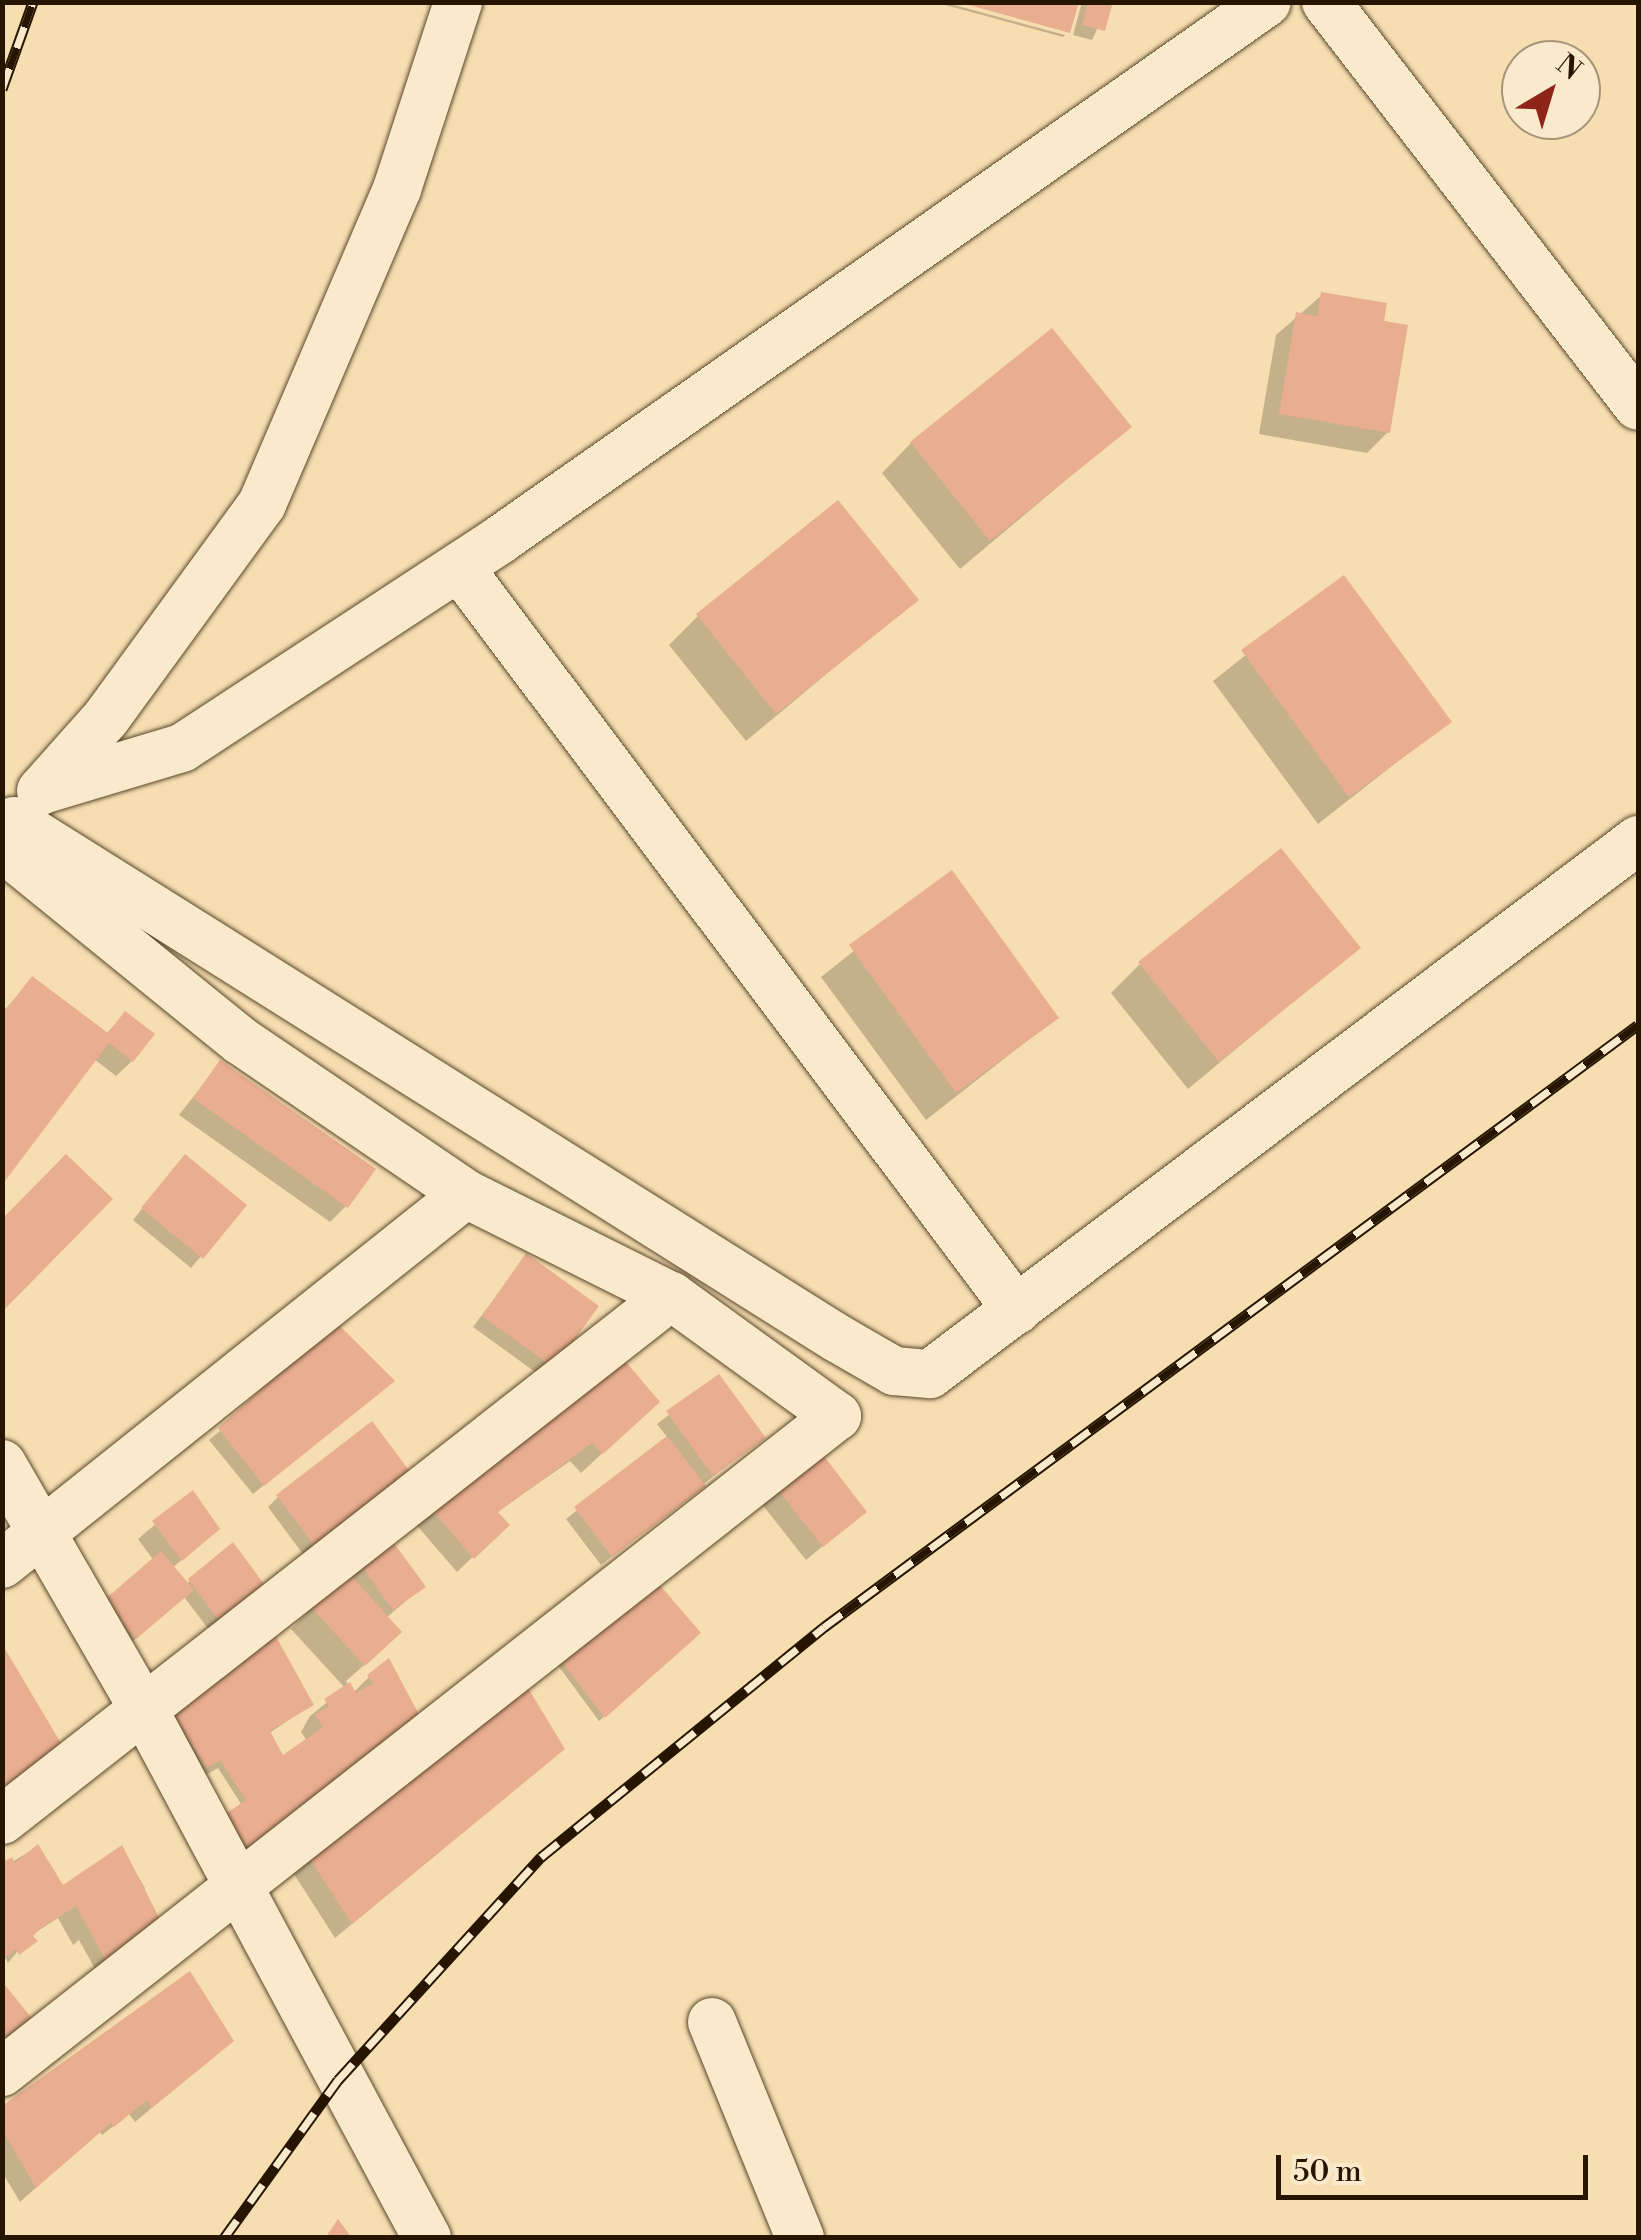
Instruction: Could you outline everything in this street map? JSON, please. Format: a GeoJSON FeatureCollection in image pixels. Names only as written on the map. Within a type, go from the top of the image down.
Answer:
{"type":"FeatureCollection","features":[{"type":"Feature","properties":{"kind":"street"},"geometry":{"type":"LineString","coordinates":[[15,823],[106,718],[262,504],[397,189],[458,2]]}},
{"type":"Feature","properties":{"kind":"street"},"geometry":{"type":"LineString","coordinates":[[15,823],[182,748],[458,567],[1267,2]]}},
{"type":"Feature","properties":{"kind":"street"},"geometry":{"type":"LineString","coordinates":[[1326,2],[1638,406]]}},
{"type":"Feature","properties":{"kind":"street"},"geometry":{"type":"LineString","coordinates":[[458,567],[1017,1310]]}},
{"type":"Feature","properties":{"kind":"street"},"geometry":{"type":"LineString","coordinates":[[2,2072],[240,1890],[837,1416],[671,1296],[466,1194],[242,1041],[15,823]]}},
{"type":"Feature","properties":{"kind":"street"},"geometry":{"type":"LineString","coordinates":[[15,823],[894,1371],[930,1374],[1638,840]]}},
{"type":"Feature","properties":{"kind":"street"},"geometry":{"type":"LineString","coordinates":[[2,1564],[466,1194]]}},
{"type":"Feature","properties":{"kind":"street"},"geometry":{"type":"LineString","coordinates":[[2,1820],[145,1712],[671,1296]]}},
{"type":"Feature","properties":{"kind":"street"},"geometry":{"type":"LineString","coordinates":[[2,1464],[145,1712],[427,2238]]}},
{"type":"Feature","properties":{"kind":"street"},"geometry":{"type":"LineString","coordinates":[[712,2022],[800,2238]]}},
{"type":"Feature","properties":{"kind":"building"},"geometry":{"type":"Polygon","coordinates":[[[958,2],[1079,2],[1070,33],[958,2]]]}},
{"type":"Feature","properties":{"kind":"building"},"geometry":{"type":"Polygon","coordinates":[[[1088,2],[1113,2],[1105,31],[1082,25],[1088,2]]]}},
{"type":"Feature","properties":{"kind":"building"},"geometry":{"type":"Polygon","coordinates":[[[1321,292],[1387,303],[1384,321],[1408,325],[1390,433],[1279,414],[1296,312],[1317,316],[1321,292]]]}},
{"type":"Feature","properties":{"kind":"building"},"geometry":{"type":"Polygon","coordinates":[[[1052,328],[1132,427],[990,541],[910,442],[1052,328]]]}},
{"type":"Feature","properties":{"kind":"building"},"geometry":{"type":"Polygon","coordinates":[[[838,500],[919,600],[776,714],[696,614],[838,500]]]}},
{"type":"Feature","properties":{"kind":"building"},"geometry":{"type":"Polygon","coordinates":[[[1344,575],[1452,722],[1349,797],[1241,650],[1344,575]]]}},
{"type":"Feature","properties":{"kind":"building"},"geometry":{"type":"Polygon","coordinates":[[[1281,848],[1361,948],[1219,1062],[1138,962],[1281,848]]]}},
{"type":"Feature","properties":{"kind":"building"},"geometry":{"type":"Polygon","coordinates":[[[952,870],[1059,1018],[956,1093],[849,945],[952,870]]]}},
{"type":"Feature","properties":{"kind":"building"},"geometry":{"type":"Polygon","coordinates":[[[32,976],[108,1033],[125,1011],[155,1034],[133,1062],[109,1043],[2,1185],[2,1015],[32,976]]]}},
{"type":"Feature","properties":{"kind":"building"},"geometry":{"type":"Polygon","coordinates":[[[220,1060],[376,1169],[348,1208],[193,1098],[220,1060]]]}},
{"type":"Feature","properties":{"kind":"building"},"geometry":{"type":"Polygon","coordinates":[[[66,1154],[113,1199],[2,1312],[2,1219],[66,1154]]]}},
{"type":"Feature","properties":{"kind":"building"},"geometry":{"type":"Polygon","coordinates":[[[185,1154],[247,1205],[203,1259],[141,1208],[185,1154]]]}},
{"type":"Feature","properties":{"kind":"building"},"geometry":{"type":"Polygon","coordinates":[[[526,1253],[599,1306],[554,1368],[482,1316],[526,1253]]]}},
{"type":"Feature","properties":{"kind":"building"},"geometry":{"type":"Polygon","coordinates":[[[336,1322],[395,1381],[264,1486],[218,1428],[336,1322]]]}},
{"type":"Feature","properties":{"kind":"building"},"geometry":{"type":"Polygon","coordinates":[[[615,1349],[660,1402],[603,1454],[592,1443],[498,1512],[510,1525],[474,1559],[427,1504],[615,1349]]]}},
{"type":"Feature","properties":{"kind":"building"},"geometry":{"type":"Polygon","coordinates":[[[719,1374],[766,1438],[713,1476],[666,1411],[719,1374]]]}},
{"type":"Feature","properties":{"kind":"building"},"geometry":{"type":"Polygon","coordinates":[[[372,1421],[411,1473],[317,1549],[276,1495],[372,1421]]]}},
{"type":"Feature","properties":{"kind":"building"},"geometry":{"type":"Polygon","coordinates":[[[667,1436],[706,1486],[612,1557],[574,1507],[667,1436]]]}},
{"type":"Feature","properties":{"kind":"building"},"geometry":{"type":"Polygon","coordinates":[[[820,1451],[867,1512],[823,1547],[775,1486],[820,1451]]]}},
{"type":"Feature","properties":{"kind":"building"},"geometry":{"type":"Polygon","coordinates":[[[193,1490],[220,1529],[182,1561],[152,1521],[193,1490]]]}},
{"type":"Feature","properties":{"kind":"building"},"geometry":{"type":"Polygon","coordinates":[[[388,1535],[426,1587],[393,1610],[356,1559],[388,1535]]]}},
{"type":"Feature","properties":{"kind":"building"},"geometry":{"type":"Polygon","coordinates":[[[233,1542],[272,1595],[227,1631],[188,1579],[233,1542]]]}},
{"type":"Feature","properties":{"kind":"building"},"geometry":{"type":"Polygon","coordinates":[[[161,1551],[194,1590],[136,1639],[103,1601],[161,1551]]]}},
{"type":"Feature","properties":{"kind":"building"},"geometry":{"type":"Polygon","coordinates":[[[348,1572],[402,1632],[365,1666],[310,1606],[348,1572]]]}},
{"type":"Feature","properties":{"kind":"building"},"geometry":{"type":"Polygon","coordinates":[[[653,1577],[701,1633],[605,1718],[556,1654],[653,1577]]]}},
{"type":"Feature","properties":{"kind":"building"},"geometry":{"type":"Polygon","coordinates":[[[274,1633],[314,1705],[270,1731],[283,1755],[323,1727],[315,1715],[329,1706],[324,1699],[350,1682],[356,1693],[373,1683],[367,1675],[389,1658],[424,1724],[247,1864],[218,1819],[246,1800],[220,1760],[207,1768],[171,1714],[274,1633]]]}},
{"type":"Feature","properties":{"kind":"building"},"geometry":{"type":"Polygon","coordinates":[[[2,1644],[71,1760],[16,1801],[2,1778],[2,1644]]]}},
{"type":"Feature","properties":{"kind":"building"},"geometry":{"type":"Polygon","coordinates":[[[525,1683],[565,1749],[352,1924],[308,1856],[525,1683]]]}},
{"type":"Feature","properties":{"kind":"building"},"geometry":{"type":"Polygon","coordinates":[[[38,1844],[63,1885],[122,1845],[168,1935],[115,1977],[76,1906],[41,1928],[33,1936],[38,1941],[19,1955],[16,1949],[2,1960],[2,1863],[12,1857],[15,1863],[38,1844]]]}},
{"type":"Feature","properties":{"kind":"building"},"geometry":{"type":"Polygon","coordinates":[[[190,1971],[234,2041],[152,2108],[147,2100],[114,2127],[111,2123],[36,2188],[2,2129],[2,2106],[190,1971]]]}},
{"type":"Feature","properties":{"kind":"building"},"geometry":{"type":"Polygon","coordinates":[[[5,1985],[43,2032],[2,2065],[2,1987],[5,1985]]]}},
{"type":"Feature","properties":{"kind":"building"},"geometry":{"type":"Polygon","coordinates":[[[338,2219],[352,2238],[325,2238],[338,2219]]]}},
{"type":"Feature","properties":{"kind":"railway"},"geometry":{"type":"LineString","coordinates":[[2,89],[33,2]]}},
{"type":"Feature","properties":{"kind":"railway"},"geometry":{"type":"LineString","coordinates":[[224,2238],[338,2080],[541,1857],[824,1627],[1638,1025]]}}]}
